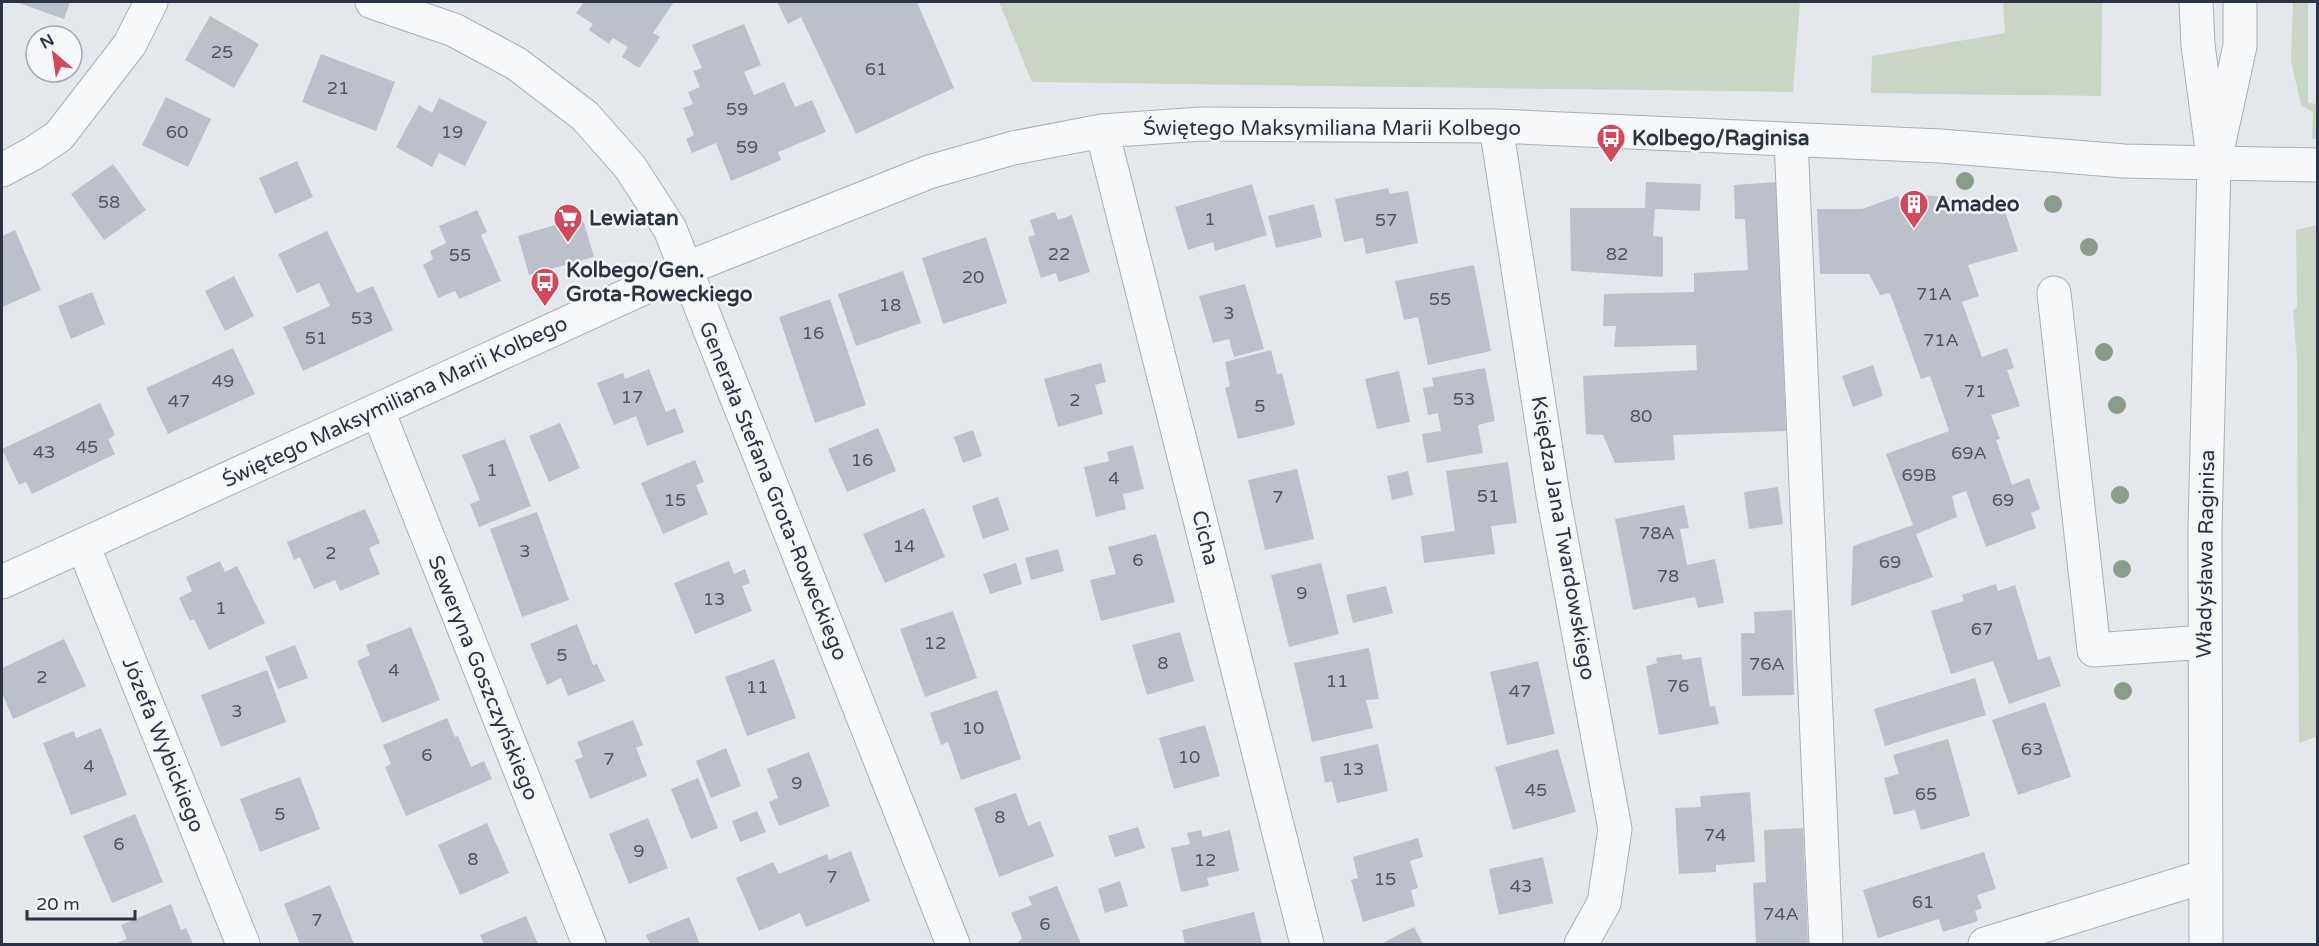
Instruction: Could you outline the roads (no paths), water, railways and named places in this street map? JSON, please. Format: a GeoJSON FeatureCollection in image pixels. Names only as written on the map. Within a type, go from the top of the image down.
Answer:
{"type":"FeatureCollection","features":[{"type":"Feature","properties":{"kind":"street"},"geometry":{"type":"LineString","coordinates":[[2,170],[59,136],[130,44],[152,2]]}},
{"type":"Feature","properties":{"kind":"street","name":"Generała Stefana Grota-Roweckiego"},"geometry":{"type":"LineString","coordinates":[[372,2],[454,30],[517,64],[585,116],[630,167],[670,229],[953,945]]}},
{"type":"Feature","properties":{"kind":"street","name":"Władysława Raginisa"},"geometry":{"type":"LineString","coordinates":[[2196,2],[2198,45],[2214,164],[2205,642],[2205,945]]}},
{"type":"Feature","properties":{"kind":"street","name":"Władysława Raginisa"},"geometry":{"type":"LineString","coordinates":[[2214,164],[2240,46],[2240,2]]}},
{"type":"Feature","properties":{"kind":"street","name":"Świętego Maksymiliana Marii Kolbego"},"geometry":{"type":"LineString","coordinates":[[2,582],[686,269],[929,172],[1013,148],[1102,131],[1201,124],[1496,126],[1940,146],[2124,161],[2318,165]]}},
{"type":"Feature","properties":{"kind":"street","name":"Księdza Jana Twardowskiego"},"geometry":{"type":"LineString","coordinates":[[1496,126],[1553,495],[1615,829],[1604,903],[1581,945]]}},
{"type":"Feature","properties":{"kind":"street","name":"Cicha"},"geometry":{"type":"LineString","coordinates":[[1102,131],[1307,945]]}},
{"type":"Feature","properties":{"kind":"street"},"geometry":{"type":"LineString","coordinates":[[1791,140],[1826,945]]}},
{"type":"Feature","properties":{"kind":"street"},"geometry":{"type":"LineString","coordinates":[[2054,293],[2094,650],[2205,642]]}},
{"type":"Feature","properties":{"kind":"street","name":"Seweryna Goszczyńskiego"},"geometry":{"type":"LineString","coordinates":[[378,411],[589,945]]}},
{"type":"Feature","properties":{"kind":"street","name":"Józefa Wybickiego"},"geometry":{"type":"LineString","coordinates":[[83,545],[243,945]]}},
{"type":"Feature","properties":{"kind":"street"},"geometry":{"type":"LineString","coordinates":[[1985,945],[2206,876]]}},
{"type":"Feature","properties":{"kind":"place","name":"Kolbego/Raginisa"},"geometry":{"type":"Point","coordinates":[1611,164]}},
{"type":"Feature","properties":{"kind":"place","name":"Amadeo"},"geometry":{"type":"Point","coordinates":[1914,230]}},
{"type":"Feature","properties":{"kind":"place","name":"Lewiatan"},"geometry":{"type":"Point","coordinates":[568,244]}},
{"type":"Feature","properties":{"kind":"place","name":"Kolbego/Gen. Grota-Roweckiego"},"geometry":{"type":"Point","coordinates":[545,308]}}]}
